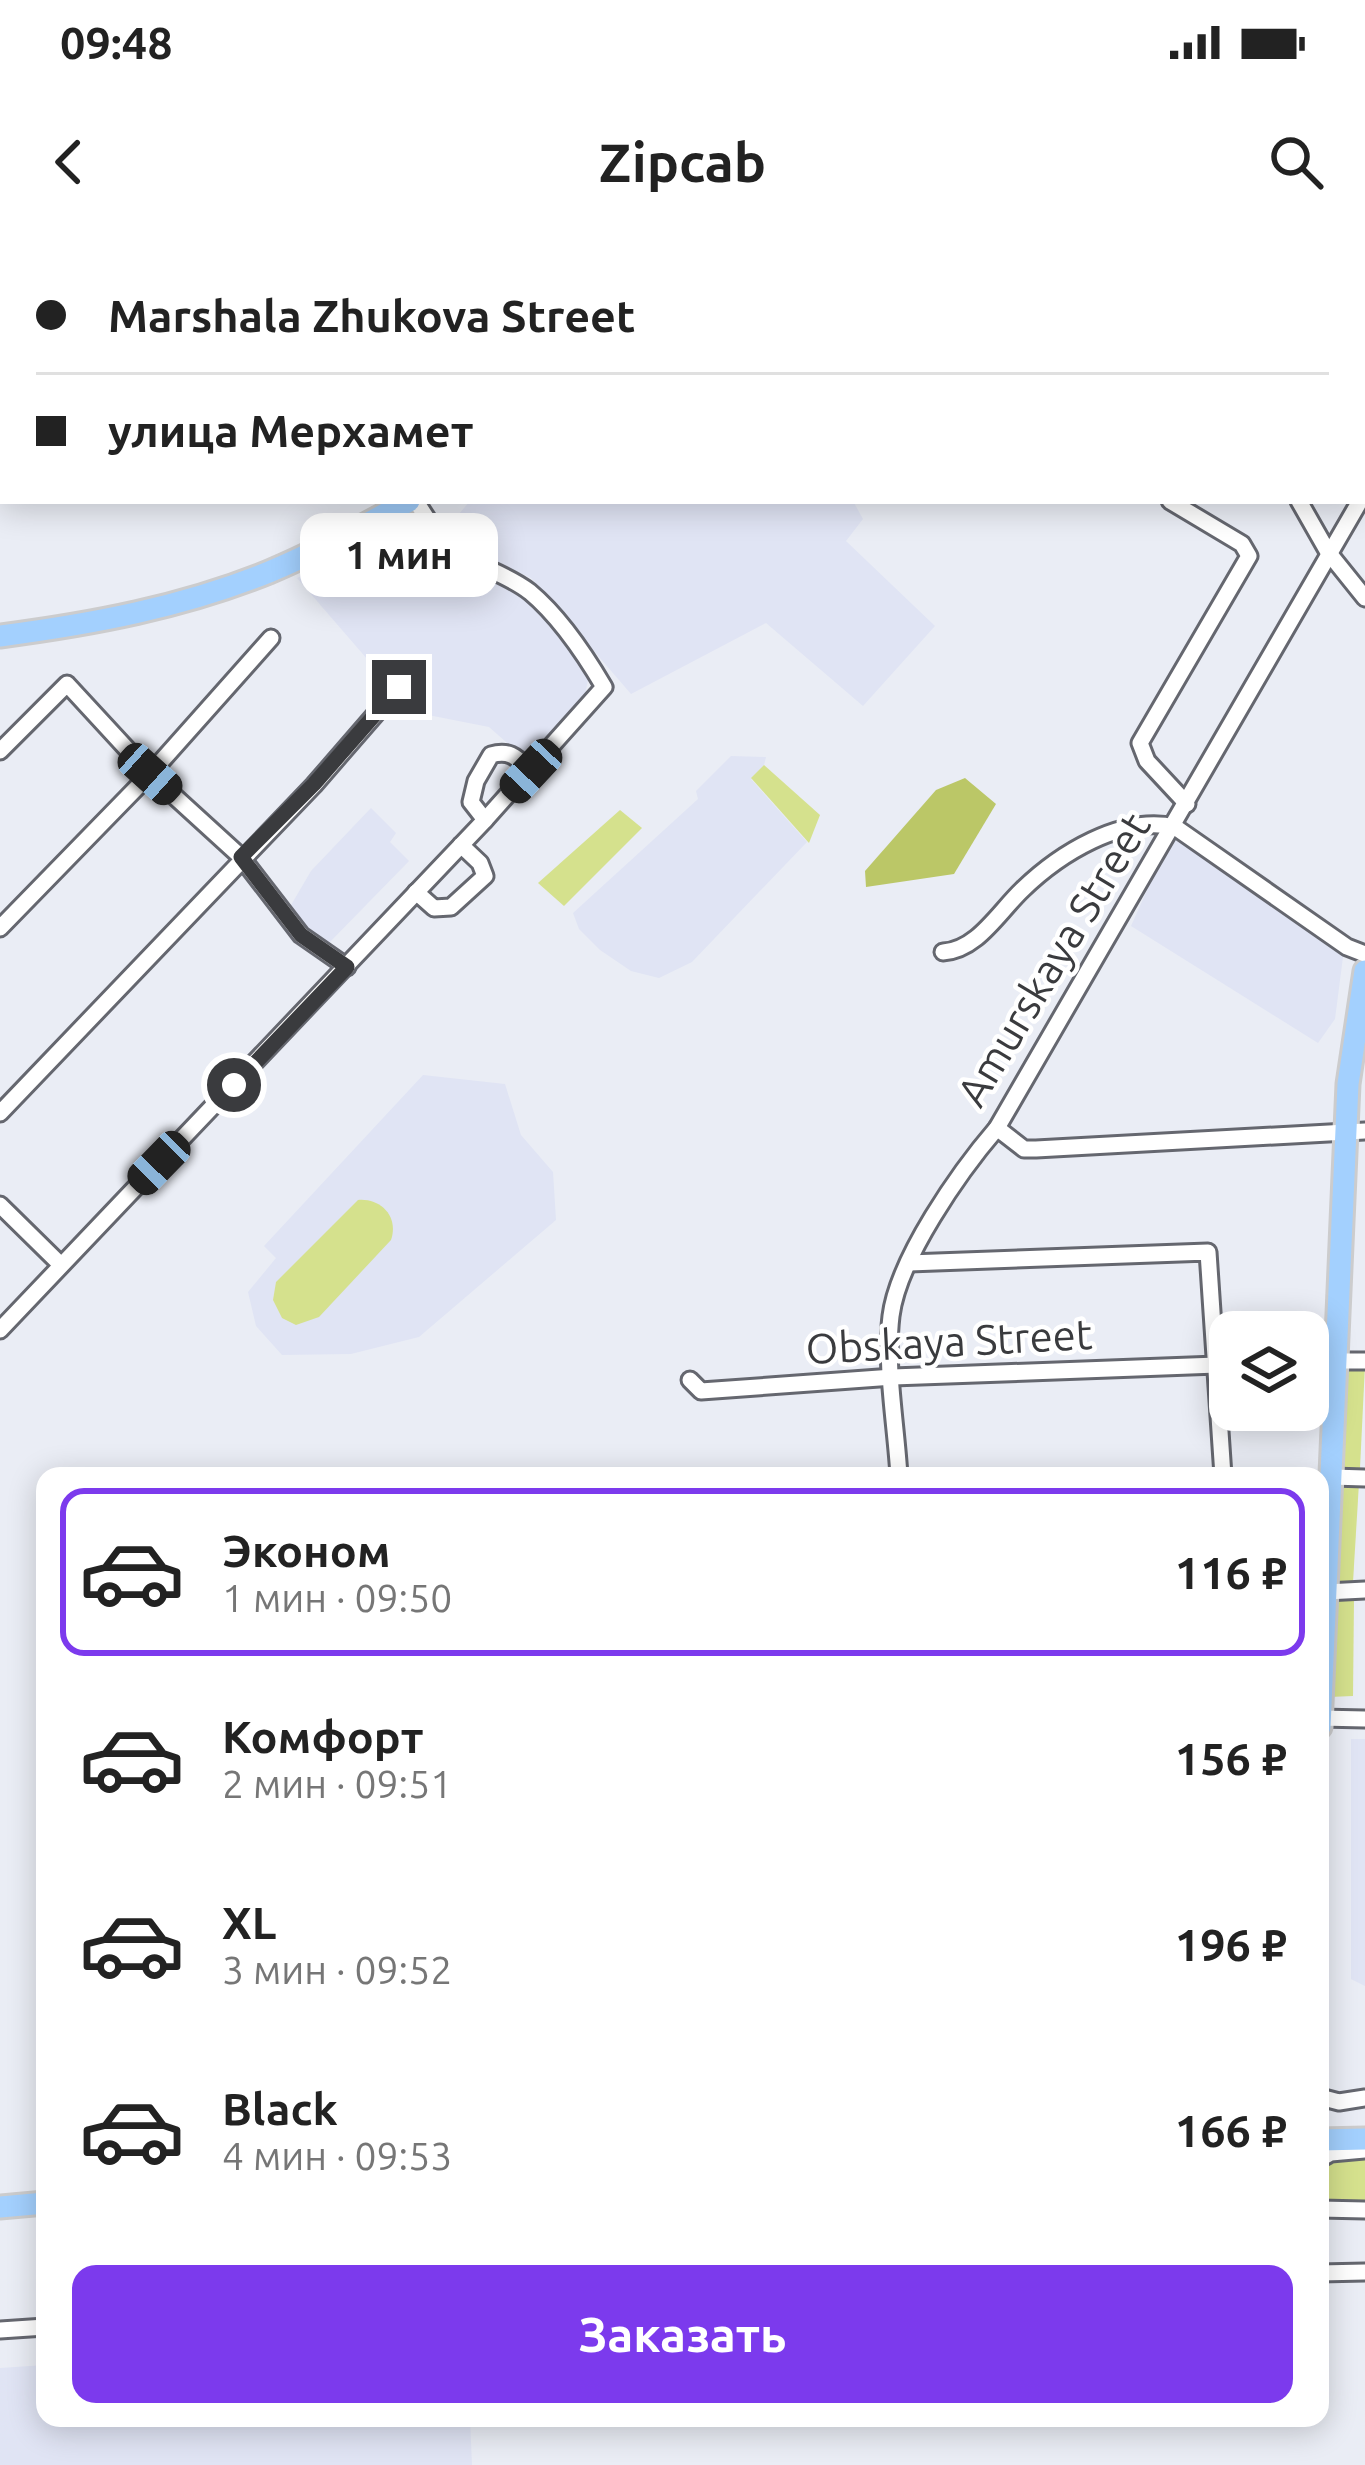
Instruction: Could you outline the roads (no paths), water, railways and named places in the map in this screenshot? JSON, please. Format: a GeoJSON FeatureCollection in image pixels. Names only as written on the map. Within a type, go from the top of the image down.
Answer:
{"type":"FeatureCollection","features":[{"type":"Feature","properties":{"kind":"main road"},"geometry":{"type":"LineString","coordinates":[[0,636],[144,611],[209,594],[271,571],[406,504]]}},
{"type":"Feature","properties":{"kind":"main road"},"geometry":{"type":"LineString","coordinates":[[1329,1496],[1356,1132],[1352,1040],[1365,971]]}},
{"type":"Feature","properties":{"kind":"main road"},"geometry":{"type":"LineString","coordinates":[[1329,2130],[1361,2143]]}},
{"type":"Feature","properties":{"kind":"main road"},"geometry":{"type":"LineString","coordinates":[[1329,2141],[1361,2143]]}},
{"type":"Feature","properties":{"kind":"main road"},"geometry":{"type":"LineString","coordinates":[[0,2207],[36,2204]]}},
{"type":"Feature","properties":{"kind":"street"},"geometry":{"type":"LineString","coordinates":[[0,1330],[347,967],[604,687],[584,653],[541,602],[501,572],[455,551],[414,504]]}},
{"type":"Feature","properties":{"kind":"street"},"geometry":{"type":"LineString","coordinates":[[1301,504],[1328,552],[1365,598]]}},
{"type":"Feature","properties":{"kind":"street","name":"Amurskaya Street"},"geometry":{"type":"LineString","coordinates":[[898,1467],[891,1314],[908,1263],[965,1166],[997,1128],[1358,504]]}},
{"type":"Feature","properties":{"kind":"street"},"geometry":{"type":"LineString","coordinates":[[1186,804],[1147,761],[1139,743],[1248,561],[1242,544],[1202,508]]}},
{"type":"Feature","properties":{"kind":"street"},"geometry":{"type":"LineString","coordinates":[[0,928],[150,774],[272,638]]}},
{"type":"Feature","properties":{"kind":"street"},"geometry":{"type":"LineString","coordinates":[[0,751],[67,684],[150,774],[241,857],[301,935],[347,967]]}},
{"type":"Feature","properties":{"kind":"street"},"geometry":{"type":"LineString","coordinates":[[0,1113],[314,784],[399,687]]}},
{"type":"Feature","properties":{"kind":"street"},"geometry":{"type":"LineString","coordinates":[[485,820],[471,802],[490,754],[512,754],[531,771]]}},
{"type":"Feature","properties":{"kind":"street"},"geometry":{"type":"LineString","coordinates":[[943,952],[979,936],[1027,885],[1078,848],[1148,824],[1174,827],[1365,954]]}},
{"type":"Feature","properties":{"kind":"street"},"geometry":{"type":"LineString","coordinates":[[416,892],[434,908],[451,907],[485,876],[480,862],[461,845]]}},
{"type":"Feature","properties":{"kind":"street"},"geometry":{"type":"LineString","coordinates":[[997,1128],[1024,1149],[1356,1132]]}},
{"type":"Feature","properties":{"kind":"street"},"geometry":{"type":"LineString","coordinates":[[0,1204],[61,1264]]}},
{"type":"Feature","properties":{"kind":"street"},"geometry":{"type":"LineString","coordinates":[[908,1263],[1208,1252],[1213,1311]]}},
{"type":"Feature","properties":{"kind":"street"},"geometry":{"type":"LineString","coordinates":[[1339,1361],[1365,1361]]}},
{"type":"Feature","properties":{"kind":"street","name":"Obskaya Street"},"geometry":{"type":"LineString","coordinates":[[690,1380],[701,1391],[893,1377],[1209,1365]]}},
{"type":"Feature","properties":{"kind":"street"},"geometry":{"type":"LineString","coordinates":[[1220,1431],[1222,1467]]}},
{"type":"Feature","properties":{"kind":"street"},"geometry":{"type":"LineString","coordinates":[[1332,1478],[1365,1478]]}},
{"type":"Feature","properties":{"kind":"street"},"geometry":{"type":"LineString","coordinates":[[1329,1592],[1365,1590]]}},
{"type":"Feature","properties":{"kind":"street"},"geometry":{"type":"LineString","coordinates":[[1329,1721],[1365,1719]]}},
{"type":"Feature","properties":{"kind":"street"},"geometry":{"type":"LineString","coordinates":[[1329,2099],[1365,2098]]}},
{"type":"Feature","properties":{"kind":"street"},"geometry":{"type":"LineString","coordinates":[[1329,2154],[1361,2143]]}},
{"type":"Feature","properties":{"kind":"street"},"geometry":{"type":"LineString","coordinates":[[1329,2208],[1365,2210]]}},
{"type":"Feature","properties":{"kind":"street"},"geometry":{"type":"LineString","coordinates":[[1329,2273],[1365,2272]]}},
{"type":"Feature","properties":{"kind":"street"},"geometry":{"type":"LineString","coordinates":[[0,2330],[36,2328]]}}]}
